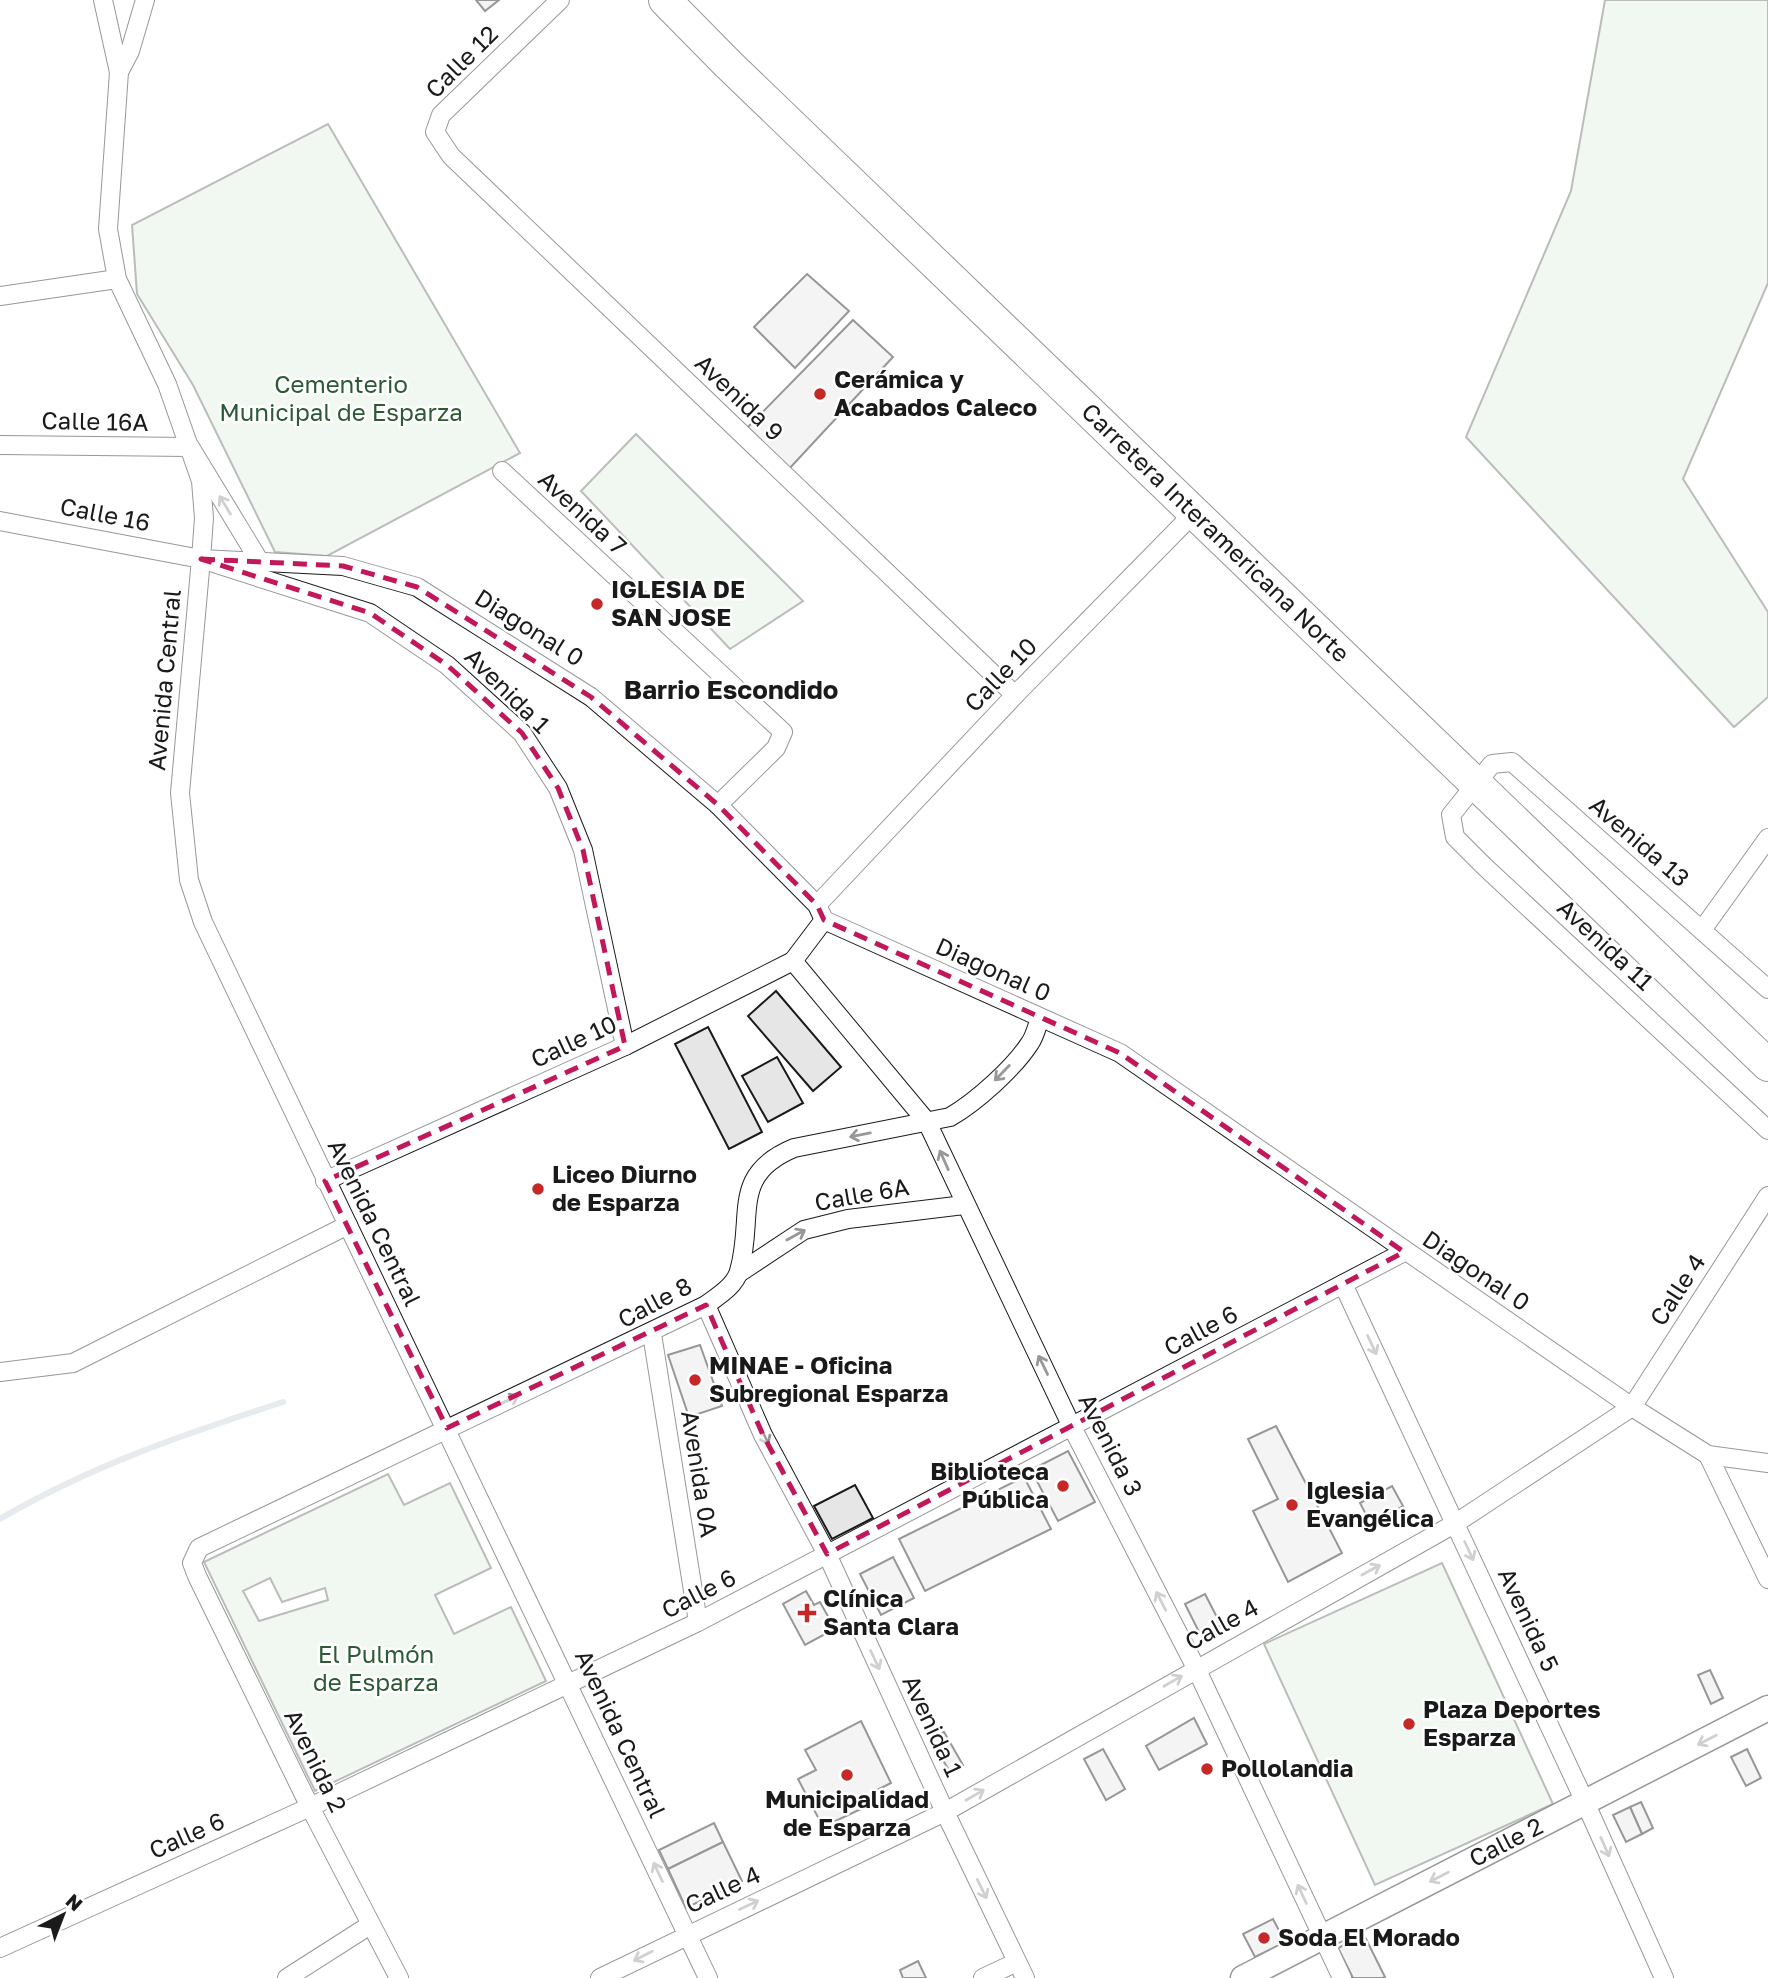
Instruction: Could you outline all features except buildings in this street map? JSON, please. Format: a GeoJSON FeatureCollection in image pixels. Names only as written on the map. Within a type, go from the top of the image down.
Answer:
{"type":"FeatureCollection","features":[{"type":"Feature","properties":{"kind":"highway","name":"Carretera Interamericana Norte"},"geometry":{"type":"LineString","coordinates":[[665,0],[738,74],[1768,1065]]}},
{"type":"Feature","properties":{"kind":"street"},"geometry":{"type":"LineString","coordinates":[[103,0],[119,72]]}},
{"type":"Feature","properties":{"kind":"street","name":"Avenida Central"},"geometry":{"type":"LineString","coordinates":[[145,0],[130,51],[119,72],[108,229],[117,279],[167,383],[201,481],[204,518],[180,793],[188,880],[203,922],[325,1181],[447,1428],[708,1978]]}},
{"type":"Feature","properties":{"kind":"street","name":"Calle 12"},"geometry":{"type":"LineString","coordinates":[[435,132],[441,116],[560,0]]}},
{"type":"Feature","properties":{"kind":"street","name":"Avenida 9"},"geometry":{"type":"LineString","coordinates":[[435,132],[451,156],[1015,695]]}},
{"type":"Feature","properties":{"kind":"street"},"geometry":{"type":"LineString","coordinates":[[0,296],[117,279]]}},
{"type":"Feature","properties":{"kind":"street","name":"Calle 16A"},"geometry":{"type":"LineString","coordinates":[[0,445],[190,447]]}},
{"type":"Feature","properties":{"kind":"street","name":"Avenida Central"},"geometry":{"type":"LineString","coordinates":[[190,447],[260,562]]}},
{"type":"Feature","properties":{"kind":"street","name":"Avenida 7"},"geometry":{"type":"LineString","coordinates":[[502,471],[783,732],[776,748],[718,805]]}},
{"type":"Feature","properties":{"kind":"street","name":"Calle 10"},"geometry":{"type":"LineString","coordinates":[[325,1181],[625,1046],[793,961],[820,913],[1015,695],[1195,512]]}},
{"type":"Feature","properties":{"kind":"street","name":"Calle 16"},"geometry":{"type":"LineString","coordinates":[[0,521],[201,559]]}},
{"type":"Feature","properties":{"kind":"street","name":"Diagonal 0"},"geometry":{"type":"LineString","coordinates":[[201,559],[342,566],[416,587],[591,697],[718,805],[820,913],[1040,1018],[1120,1053],[1404,1252],[1632,1407],[1708,1455],[1768,1463]]}},
{"type":"Feature","properties":{"kind":"street","name":"Avenida 1"},"geometry":{"type":"LineString","coordinates":[[201,559],[370,613],[447,665],[522,733],[558,788],[583,850],[625,1046]]}},
{"type":"Feature","properties":{"kind":"street","name":"Avenida 13"},"geometry":{"type":"LineString","coordinates":[[1475,784],[1492,764],[1512,762],[1768,989]]}},
{"type":"Feature","properties":{"kind":"street","name":"Avenida 11"},"geometry":{"type":"LineString","coordinates":[[1475,784],[1451,815],[1455,837],[1768,1130]]}},
{"type":"Feature","properties":{"kind":"street"},"geometry":{"type":"LineString","coordinates":[[1702,930],[1768,838]]}},
{"type":"Feature","properties":{"kind":"street","name":"Avenida 3"},"geometry":{"type":"LineString","coordinates":[[793,961],[927,1122],[964,1205],[1072,1427],[1196,1668],[1342,1978]]}},
{"type":"Feature","properties":{"kind":"street"},"geometry":{"type":"LineString","coordinates":[[739,1273],[747,1196],[757,1172],[773,1157],[794,1148],[950,1117],[996,1080],[1031,1043],[1040,1018]]}},
{"type":"Feature","properties":{"kind":"street","name":"Calle 4"},"geometry":{"type":"LineString","coordinates":[[600,1978],[945,1812],[1456,1523],[1632,1407],[1768,1196]]}},
{"type":"Feature","properties":{"kind":"street","name":"Calle 6A"},"geometry":{"type":"LineString","coordinates":[[739,1273],[804,1230],[848,1219],[964,1205]]}},
{"type":"Feature","properties":{"kind":"street"},"geometry":{"type":"LineString","coordinates":[[0,1372],[73,1363],[348,1225]]}},
{"type":"Feature","properties":{"kind":"street","name":"Calle 6"},"geometry":{"type":"LineString","coordinates":[[0,1948],[310,1807],[698,1622],[1404,1252]]}},
{"type":"Feature","properties":{"kind":"street","name":"Calle 8"},"geometry":{"type":"LineString","coordinates":[[192,1563],[199,1548],[447,1428],[652,1334],[706,1305],[726,1290],[739,1273]]}},
{"type":"Feature","properties":{"kind":"street","name":"Avenida 5"},"geometry":{"type":"LineString","coordinates":[[1343,1284],[1586,1802],[1664,1978]]}},
{"type":"Feature","properties":{"kind":"street","name":"Avenida 1"},"geometry":{"type":"LineString","coordinates":[[706,1305],[763,1435],[827,1555],[1021,1970]]}},
{"type":"Feature","properties":{"kind":"street","name":"Avenida 0A"},"geometry":{"type":"LineString","coordinates":[[652,1334],[698,1622]]}},
{"type":"Feature","properties":{"kind":"street"},"geometry":{"type":"LineString","coordinates":[[1708,1455],[1768,1579]]}},
{"type":"Feature","properties":{"kind":"street","name":"Avenida 2"},"geometry":{"type":"LineString","coordinates":[[192,1563],[310,1807],[399,1978]]}},
{"type":"Feature","properties":{"kind":"street","name":"Calle 2"},"geometry":{"type":"LineString","coordinates":[[1243,1978],[1768,1708]]}},
{"type":"Feature","properties":{"kind":"street"},"geometry":{"type":"LineString","coordinates":[[288,1978],[370,1925]]}},
{"type":"Feature","properties":{"kind":"street"},"geometry":{"type":"LineString","coordinates":[[983,1978],[1021,1970]]}},
{"type":"Feature","properties":{"kind":"highlighted area"},"geometry":{"type":"Polygon","coordinates":[[[201,559],[343,566],[417,587],[591,697],[718,805],[817,905],[824,920],[1120,1053],[1404,1252],[827,1554],[763,1435],[706,1305],[447,1428],[325,1181],[625,1046],[583,850],[558,788],[522,733],[447,665],[370,613],[201,559]]]}},
{"type":"Feature","properties":{"kind":"green space"},"geometry":{"type":"Polygon","coordinates":[[[1605,0],[1768,0],[1768,283],[1683,479],[1768,612],[1768,697],[1734,727],[1466,437],[1571,191],[1605,0]]]}},
{"type":"Feature","properties":{"kind":"green space","name":"Cementerio Municipal de Esparza"},"geometry":{"type":"Polygon","coordinates":[[[328,124],[520,453],[327,556],[275,552],[193,385],[137,294],[132,225],[328,124]]]}},
{"type":"Feature","properties":{"kind":"green space"},"geometry":{"type":"Polygon","coordinates":[[[636,434],[803,601],[730,649],[581,491],[636,434]]]}},
{"type":"Feature","properties":{"kind":"green space","name":"El Pulmón de Esparza"},"geometry":{"type":"Polygon","coordinates":[[[388,1474],[404,1505],[450,1483],[491,1568],[435,1595],[454,1634],[511,1607],[546,1681],[315,1791],[204,1562],[388,1474]],[[270,1578],[243,1591],[259,1621],[328,1600],[325,1588],[282,1602],[270,1578]]]}},
{"type":"Feature","properties":{"kind":"green space","name":"Plaza Deportes Esparza"},"geometry":{"type":"Polygon","coordinates":[[[1442,1563],[1553,1804],[1375,1885],[1264,1644],[1442,1563]]]}},
{"type":"Feature","properties":{"kind":"waterway"},"geometry":{"type":"LineString","coordinates":[[0,1519],[103,1467],[174,1439],[283,1402]]}},
{"type":"Feature","properties":{"kind":"place","name":"Cerámica y Acabados Caleco"},"geometry":{"type":"Point","coordinates":[820,394]}},
{"type":"Feature","properties":{"kind":"place","name":"IGLESIA DE SAN JOSE"},"geometry":{"type":"Point","coordinates":[597,604]}},
{"type":"Feature","properties":{"kind":"place","name":"Liceo Diurno de Esparza"},"geometry":{"type":"Point","coordinates":[538,1189]}},
{"type":"Feature","properties":{"kind":"place","name":"MINAE - Oficina Subregional Esparza"},"geometry":{"type":"Point","coordinates":[695,1380]}},
{"type":"Feature","properties":{"kind":"place","name":"Biblioteca Pública"},"geometry":{"type":"Point","coordinates":[1063,1486]}},
{"type":"Feature","properties":{"kind":"place","name":"Iglesia Evangélica"},"geometry":{"type":"Point","coordinates":[1292,1505]}},
{"type":"Feature","properties":{"kind":"place","name":"Clínica Santa Clara"},"geometry":{"type":"Point","coordinates":[807,1613]}},
{"type":"Feature","properties":{"kind":"place","name":"Plaza Deportes Esparza"},"geometry":{"type":"Point","coordinates":[1409,1724]}},
{"type":"Feature","properties":{"kind":"place","name":"Pollolandia"},"geometry":{"type":"Point","coordinates":[1207,1769]}},
{"type":"Feature","properties":{"kind":"place","name":"Municipalidad de Esparza"},"geometry":{"type":"Point","coordinates":[847,1775]}},
{"type":"Feature","properties":{"kind":"place","name":"Soda El Morado"},"geometry":{"type":"Point","coordinates":[1264,1938]}},
{"type":"Feature","properties":{"kind":"district","name":"Barrio Escondido"},"geometry":{"type":"Point","coordinates":[731,690]}}]}
